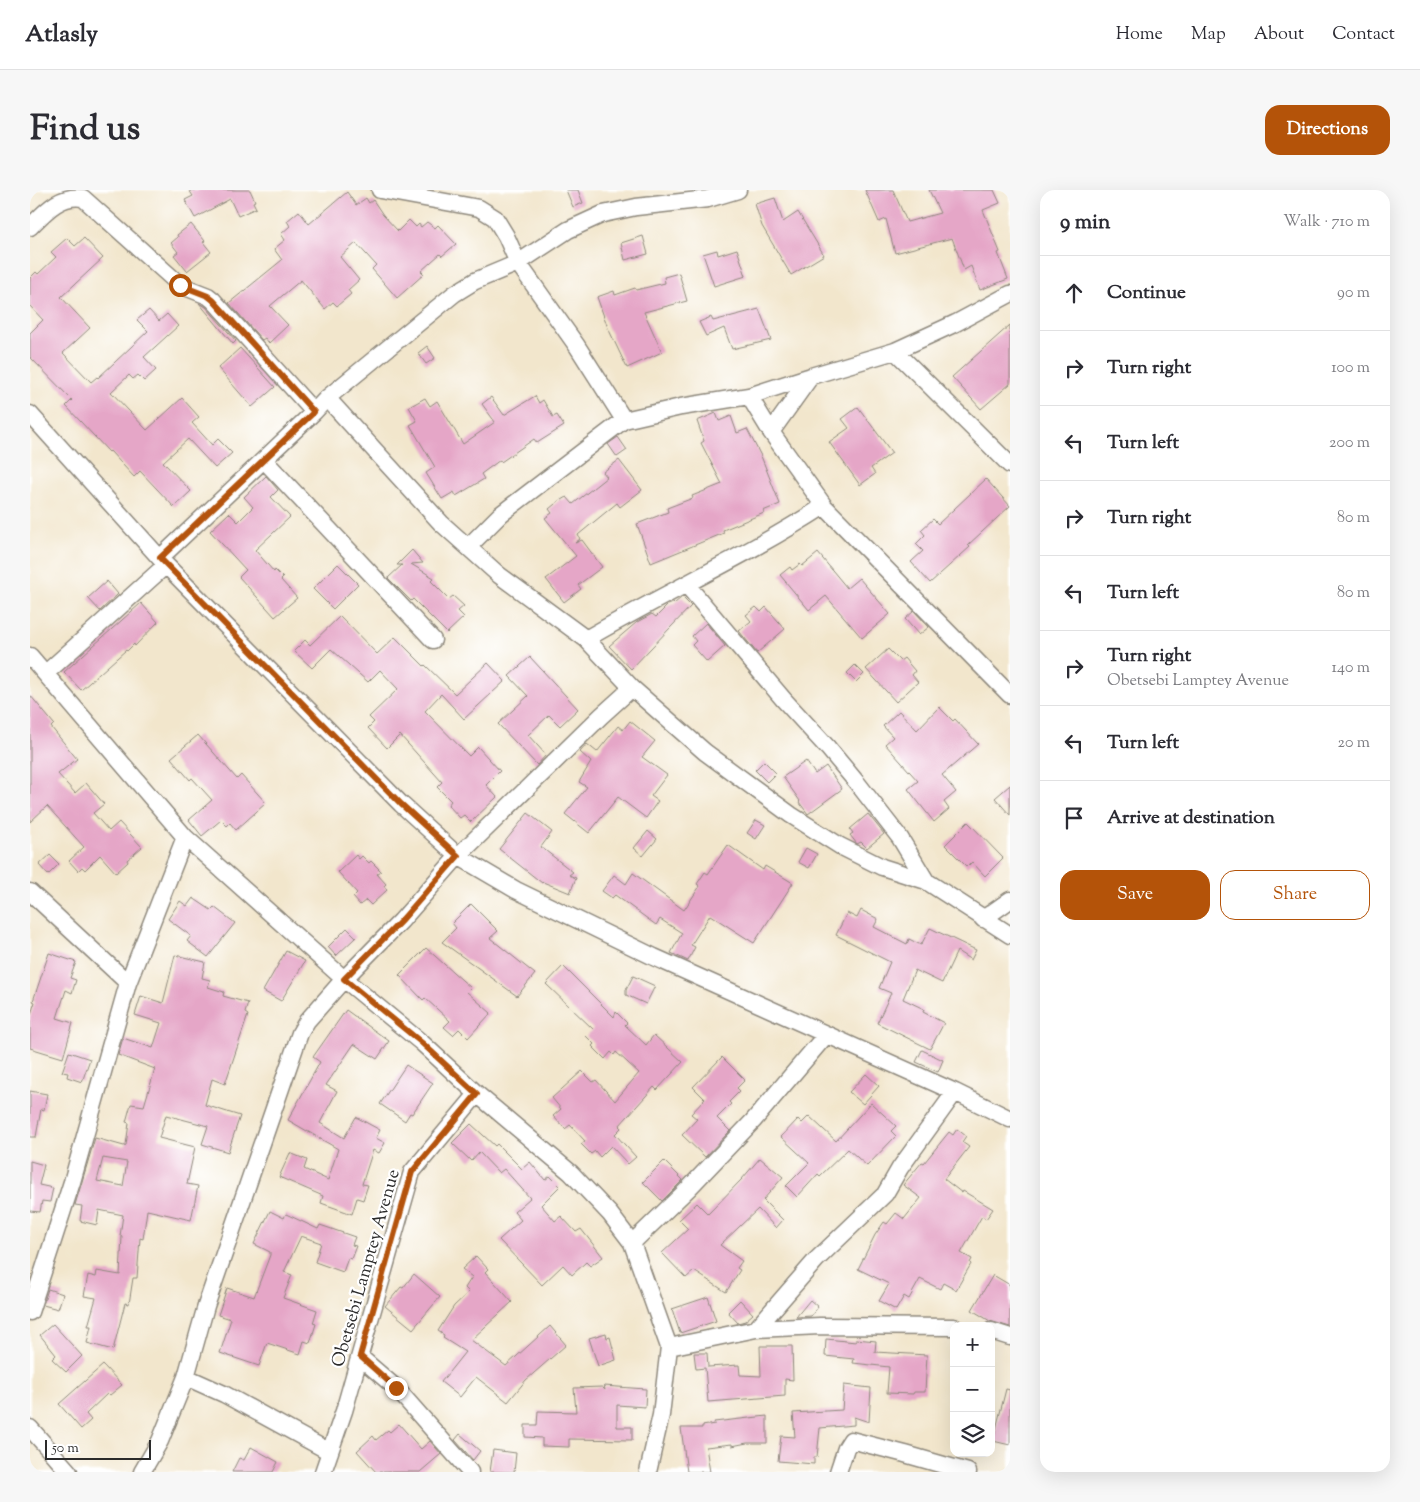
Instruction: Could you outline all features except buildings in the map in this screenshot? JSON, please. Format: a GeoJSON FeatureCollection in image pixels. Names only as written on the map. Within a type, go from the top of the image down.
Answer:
{"type":"FeatureCollection","features":[{"type":"Feature","properties":{"kind":"street"},"geometry":{"type":"LineString","coordinates":[[380,190],[479,208],[495,218],[506,236],[518,263],[576,346],[624,420]]}},
{"type":"Feature","properties":{"kind":"street"},"geometry":{"type":"LineString","coordinates":[[46,673],[163,561],[327,398],[454,294],[475,281],[518,263],[568,230],[603,214],[636,207],[708,199],[738,190]]}},
{"type":"Feature","properties":{"kind":"street"},"geometry":{"type":"LineString","coordinates":[[30,227],[60,200],[72,196],[82,198],[180,285],[208,296],[213,300],[314,412]]}},
{"type":"Feature","properties":{"kind":"street"},"geometry":{"type":"LineString","coordinates":[[468,547],[501,514],[624,420],[681,407],[749,396],[895,351],[956,323],[1010,294]]}},
{"type":"Feature","properties":{"kind":"street"},"geometry":{"type":"LineString","coordinates":[[895,351],[1010,465]]}},
{"type":"Feature","properties":{"kind":"street"},"geometry":{"type":"LineString","coordinates":[[772,432],[811,376]]}},
{"type":"Feature","properties":{"kind":"street"},"geometry":{"type":"LineString","coordinates":[[749,396],[824,506],[1010,695]]}},
{"type":"Feature","properties":{"kind":"street"},"geometry":{"type":"LineString","coordinates":[[327,398],[441,523],[499,574],[586,639],[632,688],[705,752],[791,815],[840,846],[882,867],[926,881],[1010,935]]}},
{"type":"Feature","properties":{"kind":"street"},"geometry":{"type":"LineString","coordinates":[[30,414],[163,561],[401,804],[458,856],[516,890],[654,958],[955,1092],[1010,1119]]}},
{"type":"Feature","properties":{"kind":"street"},"geometry":{"type":"LineString","coordinates":[[264,460],[433,640]]}},
{"type":"Feature","properties":{"kind":"street"},"geometry":{"type":"LineString","coordinates":[[586,639],[628,614],[765,542],[824,506]]}},
{"type":"Feature","properties":{"kind":"street"},"geometry":{"type":"LineString","coordinates":[[686,584],[858,784],[900,838],[926,881]]}},
{"type":"Feature","properties":{"kind":"street"},"geometry":{"type":"LineString","coordinates":[[30,656],[185,837],[344,979],[422,1043],[477,1094],[571,1173],[610,1214],[632,1243],[668,1347],[661,1415],[648,1472]]}},
{"type":"Feature","properties":{"kind":"street"},"geometry":{"type":"LineString","coordinates":[[142,1472],[160,1441],[186,1377],[206,1306],[300,1033],[307,1020],[401,921],[458,856],[632,688]]}},
{"type":"Feature","properties":{"kind":"street"},"geometry":{"type":"LineString","coordinates":[[30,1312],[72,1182],[128,983],[185,837]]}},
{"type":"Feature","properties":{"kind":"street"},"geometry":{"type":"LineString","coordinates":[[30,892],[128,983]]}},
{"type":"Feature","properties":{"kind":"street"},"geometry":{"type":"LineString","coordinates":[[983,919],[1010,900]]}},
{"type":"Feature","properties":{"kind":"street"},"geometry":{"type":"LineString","coordinates":[[632,1243],[689,1188],[752,1121],[826,1035]]}},
{"type":"Feature","properties":{"kind":"street"},"geometry":{"type":"LineString","coordinates":[[756,1329],[816,1260],[885,1194],[900,1168],[955,1092]]}},
{"type":"Feature","properties":{"kind":"street","name":"Obetsebi Lamptey Avenue"},"geometry":{"type":"LineString","coordinates":[[323,1472],[360,1356],[412,1172],[477,1094]]}},
{"type":"Feature","properties":{"kind":"street"},"geometry":{"type":"LineString","coordinates":[[668,1347],[756,1329],[820,1326],[950,1327]]}},
{"type":"Feature","properties":{"kind":"street"},"geometry":{"type":"LineString","coordinates":[[995,1332],[1010,1337]]}},
{"type":"Feature","properties":{"kind":"street"},"geometry":{"type":"LineString","coordinates":[[360,1356],[396,1388],[470,1472]]}},
{"type":"Feature","properties":{"kind":"street"},"geometry":{"type":"LineString","coordinates":[[186,1377],[224,1394],[330,1452]]}},
{"type":"Feature","properties":{"kind":"street"},"geometry":{"type":"LineString","coordinates":[[30,1428],[69,1472]]}},
{"type":"Feature","properties":{"kind":"street"},"geometry":{"type":"LineString","coordinates":[[838,1472],[846,1448],[851,1440],[968,1472]]}},
{"type":"Feature","properties":{"kind":"route"},"geometry":{"type":"LineString","coordinates":[[180,285],[208,296],[213,300],[314,412],[160,558],[401,804],[458,856],[401,921],[344,979],[422,1043],[477,1094],[412,1172],[360,1356],[396,1388]]}}]}
